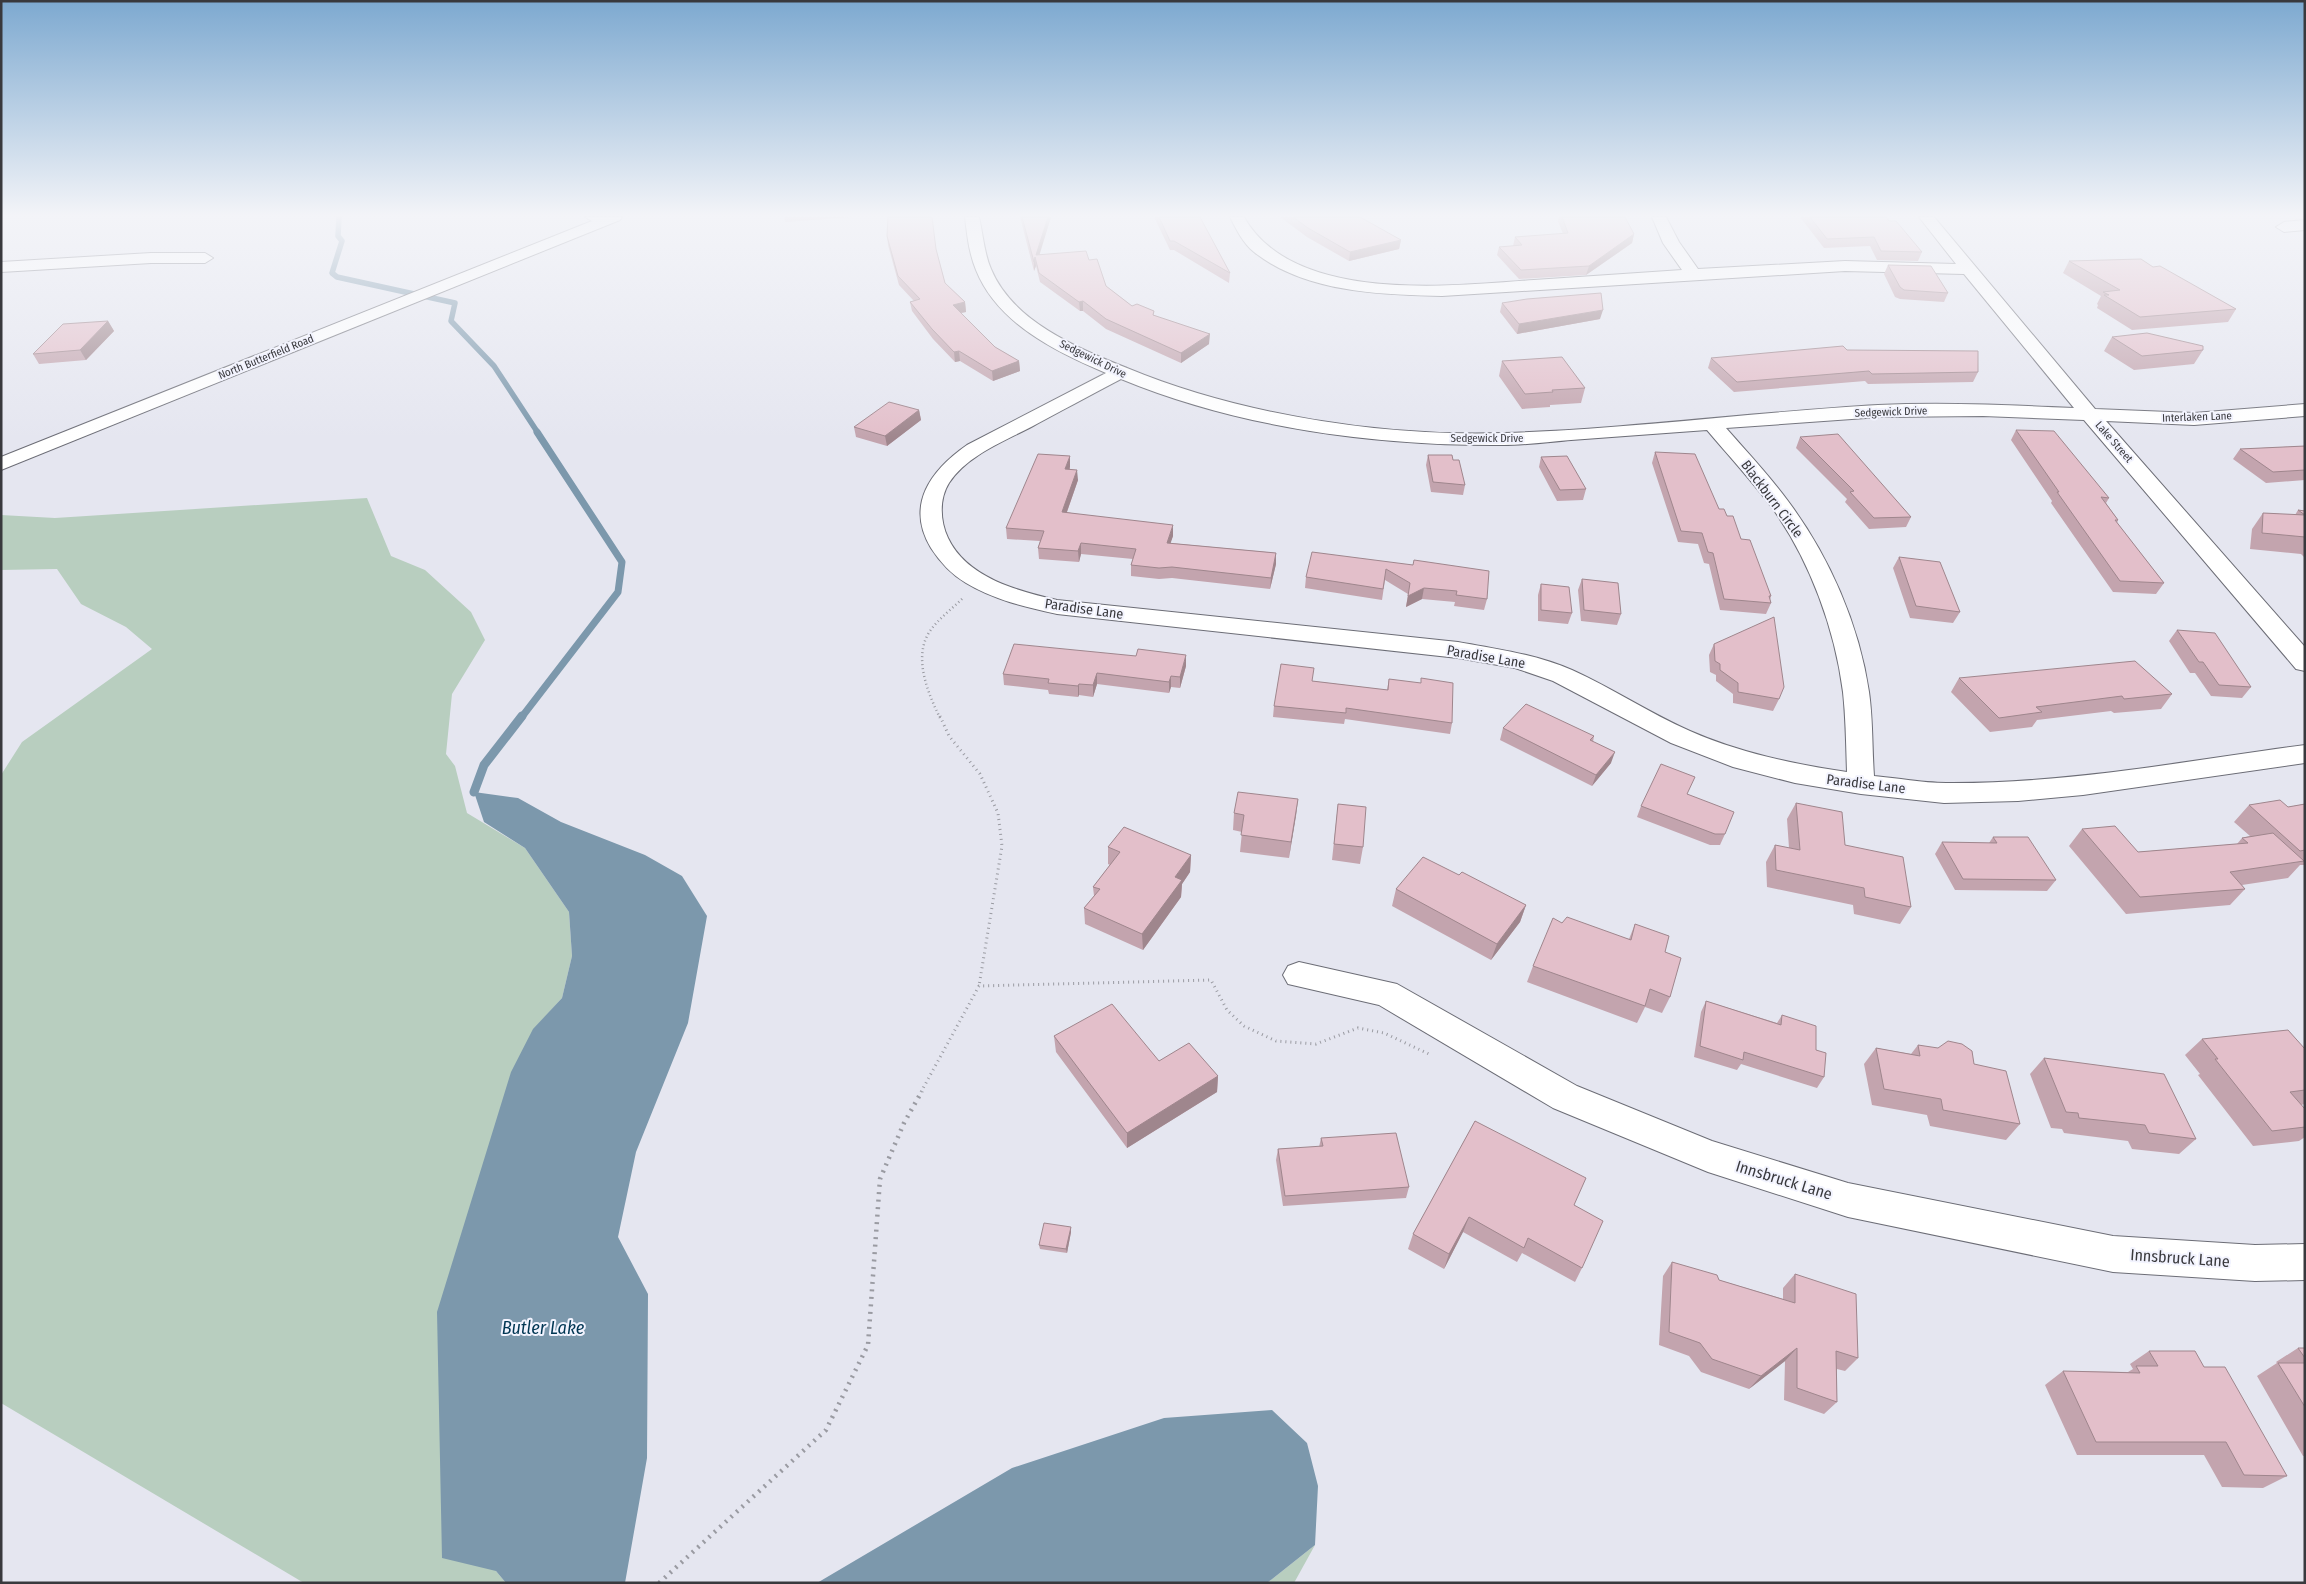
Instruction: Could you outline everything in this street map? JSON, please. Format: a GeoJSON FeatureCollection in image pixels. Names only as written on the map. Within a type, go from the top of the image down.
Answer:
{"type":"FeatureCollection","features":[{"type":"Feature","properties":{"kind":"street","name":"North Butterfield Road"},"geometry":{"type":"LineString","coordinates":[[1,464],[430,291]]}},
{"type":"Feature","properties":{"kind":"street","name":"Sedgewick Drive"},"geometry":{"type":"LineString","coordinates":[[997,291],[1011,308],[1033,327],[1072,352],[1154,386],[1242,412],[1302,424],[1382,434],[1504,439],[1880,411],[1983,410],[2089,414]]}},
{"type":"Feature","properties":{"kind":"street"},"geometry":{"type":"LineString","coordinates":[[1413,291],[1458,291]]}},
{"type":"Feature","properties":{"kind":"street","name":"Lake Street"},"geometry":{"type":"LineString","coordinates":[[1987,291],[2089,414],[2305,663]]}},
{"type":"Feature","properties":{"kind":"street","name":"Paradise Lane"},"geometry":{"type":"LineString","coordinates":[[1120,373],[974,450],[943,477],[937,486],[931,503],[932,530],[942,549],[953,562],[983,583],[1016,598],[1057,607],[1458,650],[1520,661],[1562,675],[1680,737],[1742,760],[1795,774],[1861,784],[1944,792],[2018,791],[2083,785],[2305,754]]}},
{"type":"Feature","properties":{"kind":"street","name":"Interlaken Lane"},"geometry":{"type":"LineString","coordinates":[[2089,414],[2136,418],[2194,419],[2305,410]]}},
{"type":"Feature","properties":{"kind":"street","name":"Blackburn Circle"},"geometry":{"type":"LineString","coordinates":[[1712,424],[1761,480],[1788,516],[1811,555],[1828,592],[1844,636],[1856,693],[1861,784]]}},
{"type":"Feature","properties":{"kind":"street","name":"Innsbruck Lane"},"geometry":{"type":"LineString","coordinates":[[1299,975],[1386,993],[1565,1097],[1708,1156],[1848,1200],[2114,1254],[2255,1263],[2305,1262]]}},
{"type":"Feature","properties":{"kind":"path"},"geometry":{"type":"LineString","coordinates":[[659,1583],[826,1430],[868,1345],[880,1179],[904,1123],[979,986],[1002,846],[998,813],[980,774],[949,736],[928,692],[921,650],[932,628],[964,596],[983,583]]}},
{"type":"Feature","properties":{"kind":"path"},"geometry":{"type":"LineString","coordinates":[[979,986],[1211,980],[1227,1010]]}},
{"type":"Feature","properties":{"kind":"green space"},"geometry":{"type":"Polygon","coordinates":[[[367,498],[391,556],[425,570],[471,612],[485,640],[452,694],[446,754],[455,766],[467,813],[525,848],[569,912],[572,956],[562,998],[533,1030],[496,1571],[506,1583],[304,1583],[1,1403],[1,775],[22,742],[152,649],[126,627],[81,604],[57,569],[1,570],[1,515],[55,518],[367,498]]]}},
{"type":"Feature","properties":{"kind":"green space"},"geometry":{"type":"Polygon","coordinates":[[[1315,1545],[1294,1583],[1267,1583],[1315,1545]]]}},
{"type":"Feature","properties":{"kind":"water","name":"Butler Lake"},"geometry":{"type":"Polygon","coordinates":[[[474,792],[518,798],[561,822],[645,855],[682,876],[707,916],[688,1023],[636,1152],[618,1237],[648,1294],[647,1458],[625,1583],[506,1583],[496,1571],[442,1558],[437,1312],[511,1072],[533,1029],[562,998],[572,956],[569,912],[525,848],[484,822],[474,792]]]}},
{"type":"Feature","properties":{"kind":"water"},"geometry":{"type":"Polygon","coordinates":[[[1272,1410],[1307,1443],[1318,1486],[1315,1545],[1267,1583],[817,1583],[1012,1468],[1164,1418],[1272,1410]]]}},
{"type":"Feature","properties":{"kind":"building"},"geometry":{"type":"Polygon","coordinates":[[[912,291],[953,291],[965,302],[953,305],[995,347],[1019,361],[992,371],[959,351],[954,352],[910,302],[920,299],[912,291]]]}},
{"type":"Feature","properties":{"kind":"building"},"geometry":{"type":"Polygon","coordinates":[[[1064,291],[1112,291],[1132,306],[1137,304],[1154,311],[1153,315],[1210,334],[1181,353],[1106,319],[1083,301],[1079,302],[1064,291]]]}},
{"type":"Feature","properties":{"kind":"building"},"geometry":{"type":"Polygon","coordinates":[[[1917,291],[1947,291],[1948,293],[1917,291]]]}},
{"type":"Feature","properties":{"kind":"building"},"geometry":{"type":"Polygon","coordinates":[[[2204,291],[2236,309],[2140,317],[2104,295],[2109,295],[2103,292],[2204,291]]]}},
{"type":"Feature","properties":{"kind":"building"},"geometry":{"type":"Polygon","coordinates":[[[1601,293],[1603,310],[1519,324],[1502,303],[1527,299],[1601,293]]]}},
{"type":"Feature","properties":{"kind":"building"},"geometry":{"type":"Polygon","coordinates":[[[108,321],[80,350],[33,354],[63,324],[108,321]]]}},
{"type":"Feature","properties":{"kind":"building"},"geometry":{"type":"Polygon","coordinates":[[[2147,333],[2203,346],[2203,350],[2142,356],[2112,337],[2147,333]]]}},
{"type":"Feature","properties":{"kind":"building"},"geometry":{"type":"Polygon","coordinates":[[[1843,346],[1847,350],[1978,351],[1978,372],[1872,374],[1869,371],[1737,382],[1711,358],[1843,346]]]}},
{"type":"Feature","properties":{"kind":"building"},"geometry":{"type":"Polygon","coordinates":[[[1562,357],[1585,388],[1525,394],[1502,361],[1562,357]]]}},
{"type":"Feature","properties":{"kind":"building"},"geometry":{"type":"Polygon","coordinates":[[[889,402],[919,410],[885,436],[854,427],[889,402]]]}},
{"type":"Feature","properties":{"kind":"building"},"geometry":{"type":"Polygon","coordinates":[[[2016,430],[2054,431],[2109,498],[2101,497],[2118,520],[2115,520],[2164,583],[2120,581],[2016,430]]]}},
{"type":"Feature","properties":{"kind":"building"},"geometry":{"type":"Polygon","coordinates":[[[1838,434],[1911,517],[1874,518],[1850,492],[1854,491],[1800,437],[1838,434]]]}},
{"type":"Feature","properties":{"kind":"building"},"geometry":{"type":"Polygon","coordinates":[[[2305,446],[2305,470],[2273,472],[2240,449],[2305,446]]]}},
{"type":"Feature","properties":{"kind":"building"},"geometry":{"type":"Polygon","coordinates":[[[1655,452],[1695,454],[1719,509],[1724,509],[1727,516],[1733,516],[1741,539],[1750,540],[1771,596],[1769,596],[1771,603],[1724,599],[1713,553],[1708,552],[1702,533],[1681,531],[1655,452]]]}},
{"type":"Feature","properties":{"kind":"building"},"geometry":{"type":"Polygon","coordinates":[[[1038,454],[1070,456],[1065,469],[1077,470],[1062,512],[1173,525],[1167,543],[1276,553],[1271,578],[1172,567],[1159,568],[1131,565],[1136,549],[1081,543],[1078,551],[1038,548],[1044,531],[1006,528],[1038,454]]]}},
{"type":"Feature","properties":{"kind":"building"},"geometry":{"type":"Polygon","coordinates":[[[1428,455],[1452,455],[1453,460],[1459,460],[1465,485],[1433,482],[1428,455]]]}},
{"type":"Feature","properties":{"kind":"building"},"geometry":{"type":"Polygon","coordinates":[[[1567,456],[1586,489],[1560,490],[1541,457],[1567,456]]]}},
{"type":"Feature","properties":{"kind":"building"},"geometry":{"type":"Polygon","coordinates":[[[2263,513],[2305,515],[2305,537],[2262,533],[2263,513]]]}},
{"type":"Feature","properties":{"kind":"building"},"geometry":{"type":"Polygon","coordinates":[[[1312,552],[1413,565],[1414,560],[1489,571],[1487,599],[1456,595],[1457,591],[1424,588],[1408,596],[1410,583],[1386,569],[1383,589],[1306,577],[1312,552]]]}},
{"type":"Feature","properties":{"kind":"building"},"geometry":{"type":"Polygon","coordinates":[[[1899,557],[1940,562],[1960,612],[1916,606],[1899,557]]]}},
{"type":"Feature","properties":{"kind":"building"},"geometry":{"type":"Polygon","coordinates":[[[1582,579],[1618,583],[1621,614],[1584,610],[1582,579]]]}},
{"type":"Feature","properties":{"kind":"building"},"geometry":{"type":"Polygon","coordinates":[[[1541,584],[1569,587],[1572,613],[1541,610],[1541,584]]]}},
{"type":"Feature","properties":{"kind":"building"},"geometry":{"type":"Polygon","coordinates":[[[1774,617],[1784,687],[1779,699],[1738,692],[1738,683],[1720,670],[1720,664],[1715,661],[1714,644],[1774,617]]]}},
{"type":"Feature","properties":{"kind":"building"},"geometry":{"type":"Polygon","coordinates":[[[2177,630],[2215,633],[2251,687],[2219,685],[2203,662],[2199,662],[2177,630]]]}},
{"type":"Feature","properties":{"kind":"building"},"geometry":{"type":"Polygon","coordinates":[[[1014,644],[1136,656],[1138,649],[1186,655],[1180,677],[1171,676],[1169,682],[1097,673],[1093,685],[1079,684],[1078,686],[1048,683],[1049,679],[1003,674],[1014,644]]]}},
{"type":"Feature","properties":{"kind":"building"},"geometry":{"type":"Polygon","coordinates":[[[2135,661],[2172,694],[2124,699],[2122,696],[2036,707],[2042,712],[1999,718],[1959,678],[2135,661]]]}},
{"type":"Feature","properties":{"kind":"building"},"geometry":{"type":"Polygon","coordinates":[[[1281,664],[1314,668],[1312,681],[1388,690],[1389,679],[1421,683],[1421,678],[1453,683],[1452,723],[1346,708],[1346,713],[1274,706],[1281,664]]]}},
{"type":"Feature","properties":{"kind":"building"},"geometry":{"type":"Polygon","coordinates":[[[1526,704],[1594,736],[1590,740],[1615,752],[1596,775],[1503,728],[1526,704]]]}},
{"type":"Feature","properties":{"kind":"building"},"geometry":{"type":"Polygon","coordinates":[[[1661,764],[1695,777],[1687,794],[1734,812],[1725,834],[1715,834],[1641,806],[1661,764]]]}},
{"type":"Feature","properties":{"kind":"building"},"geometry":{"type":"Polygon","coordinates":[[[1238,792],[1298,799],[1291,842],[1241,835],[1244,815],[1234,813],[1238,792]]]}},
{"type":"Feature","properties":{"kind":"building"},"geometry":{"type":"Polygon","coordinates":[[[2280,800],[2288,807],[2305,804],[2305,850],[2300,851],[2249,805],[2280,800]]]}},
{"type":"Feature","properties":{"kind":"building"},"geometry":{"type":"Polygon","coordinates":[[[1796,803],[1842,812],[1845,845],[1903,857],[1911,907],[1865,897],[1864,888],[1776,870],[1775,845],[1800,850],[1796,803]]]}},
{"type":"Feature","properties":{"kind":"building"},"geometry":{"type":"Polygon","coordinates":[[[1338,804],[1366,807],[1363,847],[1334,844],[1338,804]]]}},
{"type":"Feature","properties":{"kind":"building"},"geometry":{"type":"Polygon","coordinates":[[[2115,826],[2138,852],[2248,843],[2242,838],[2273,833],[2304,861],[2230,872],[2245,889],[2140,897],[2082,829],[2115,826]]]}},
{"type":"Feature","properties":{"kind":"building"},"geometry":{"type":"Polygon","coordinates":[[[1124,827],[1191,855],[1175,877],[1182,880],[1142,934],[1084,908],[1100,889],[1093,887],[1120,852],[1108,847],[1124,827]]]}},
{"type":"Feature","properties":{"kind":"building"},"geometry":{"type":"Polygon","coordinates":[[[1993,837],[2028,837],[2056,880],[1963,879],[1942,842],[1997,843],[1993,837]]]}},
{"type":"Feature","properties":{"kind":"building"},"geometry":{"type":"Polygon","coordinates":[[[1423,857],[1459,875],[1462,872],[1526,905],[1497,944],[1396,889],[1423,857]]]}},
{"type":"Feature","properties":{"kind":"building"},"geometry":{"type":"Polygon","coordinates":[[[1567,917],[1631,940],[1635,924],[1669,936],[1665,952],[1681,958],[1670,997],[1650,989],[1645,1006],[1533,966],[1553,918],[1562,923],[1567,917]]]}},
{"type":"Feature","properties":{"kind":"building"},"geometry":{"type":"Polygon","coordinates":[[[1706,1001],[1781,1025],[1782,1015],[1816,1026],[1816,1050],[1826,1053],[1824,1077],[1744,1052],[1743,1060],[1700,1046],[1706,1001]]]}},
{"type":"Feature","properties":{"kind":"building"},"geometry":{"type":"Polygon","coordinates":[[[1112,1004],[1159,1061],[1189,1043],[1218,1076],[1127,1133],[1054,1036],[1112,1004]]]}},
{"type":"Feature","properties":{"kind":"building"},"geometry":{"type":"Polygon","coordinates":[[[2288,1030],[2305,1049],[2305,1090],[2290,1092],[2305,1109],[2305,1127],[2272,1131],[2215,1059],[2218,1059],[2202,1039],[2288,1030]]]}},
{"type":"Feature","properties":{"kind":"building"},"geometry":{"type":"Polygon","coordinates":[[[1948,1041],[1962,1044],[1972,1051],[1974,1064],[2006,1071],[2020,1124],[1943,1110],[1941,1099],[1884,1089],[1876,1048],[1920,1056],[1918,1045],[1938,1048],[1948,1041]]]}},
{"type":"Feature","properties":{"kind":"building"},"geometry":{"type":"Polygon","coordinates":[[[2044,1058],[2164,1074],[2196,1139],[2149,1133],[2145,1125],[2079,1118],[2078,1113],[2066,1112],[2044,1058]]]}},
{"type":"Feature","properties":{"kind":"building"},"geometry":{"type":"Polygon","coordinates":[[[1475,1121],[1586,1178],[1574,1205],[1603,1221],[1582,1268],[1528,1238],[1524,1248],[1469,1217],[1449,1254],[1413,1234],[1475,1121]]]}},
{"type":"Feature","properties":{"kind":"building"},"geometry":{"type":"Polygon","coordinates":[[[1396,1133],[1409,1187],[1285,1196],[1278,1149],[1323,1146],[1321,1138],[1396,1133]]]}},
{"type":"Feature","properties":{"kind":"building"},"geometry":{"type":"Polygon","coordinates":[[[1044,1223],[1071,1227],[1066,1249],[1039,1245],[1044,1223]]]}},
{"type":"Feature","properties":{"kind":"building"},"geometry":{"type":"Polygon","coordinates":[[[1672,1262],[1717,1275],[1719,1280],[1795,1303],[1795,1274],[1856,1294],[1858,1358],[1836,1351],[1837,1402],[1797,1388],[1797,1348],[1761,1376],[1712,1359],[1700,1343],[1669,1332],[1672,1262]]]}},
{"type":"Feature","properties":{"kind":"building"},"geometry":{"type":"Polygon","coordinates":[[[2298,1348],[2305,1348],[2305,1358],[2298,1348]]]}},
{"type":"Feature","properties":{"kind":"building"},"geometry":{"type":"Polygon","coordinates":[[[2149,1351],[2195,1351],[2204,1367],[2225,1367],[2287,1476],[2244,1475],[2226,1442],[2096,1442],[2063,1371],[2140,1373],[2136,1366],[2158,1366],[2149,1351]]]}},
{"type":"Feature","properties":{"kind":"building"},"geometry":{"type":"Polygon","coordinates":[[[2278,1363],[2305,1363],[2305,1407],[2278,1363]]]}},
{"type":"Feature","properties":{"kind":"waterway"},"geometry":{"type":"LineString","coordinates":[[400,291],[455,303],[451,321],[494,366],[538,433]]}},
{"type":"Feature","properties":{"kind":"waterway"},"geometry":{"type":"LineString","coordinates":[[521,718],[618,592],[622,562],[537,432]]}},
{"type":"Feature","properties":{"kind":"waterway"},"geometry":{"type":"LineString","coordinates":[[474,792],[484,765],[522,716]]}}]}
